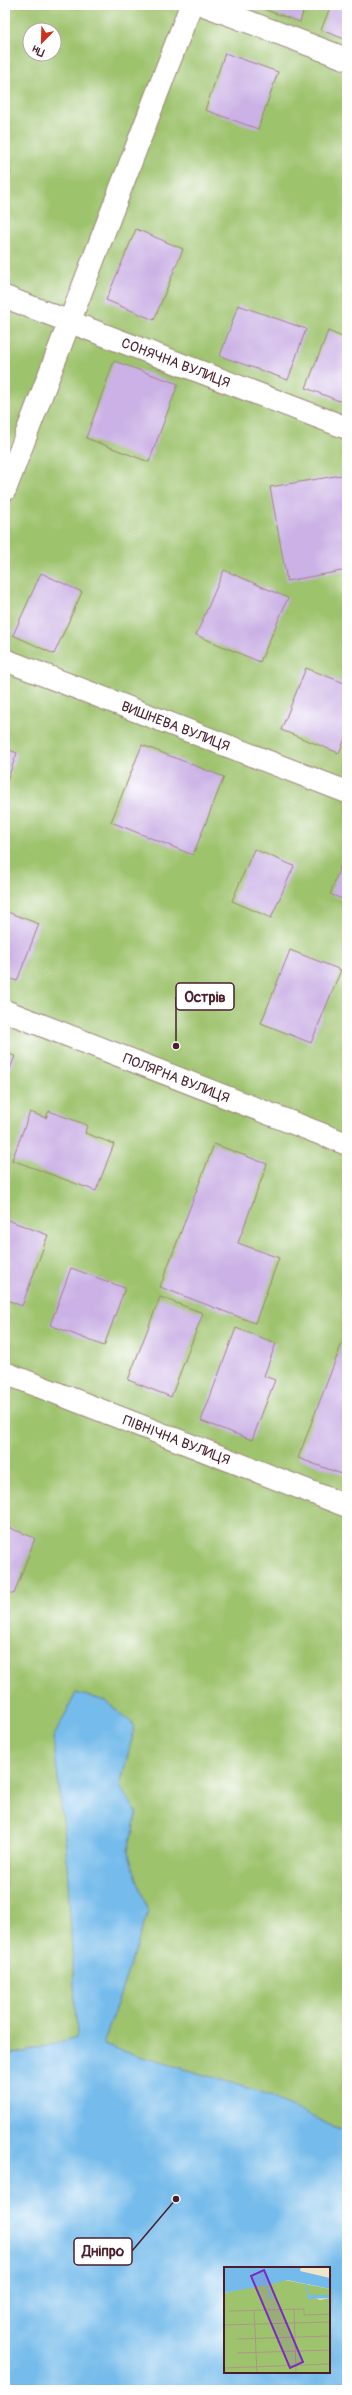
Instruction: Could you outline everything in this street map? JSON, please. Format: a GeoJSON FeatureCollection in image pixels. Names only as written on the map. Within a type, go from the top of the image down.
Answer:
{"type":"FeatureCollection","features":[{"type":"Feature","properties":{"kind":"street"},"geometry":{"type":"LineString","coordinates":[[5,490],[191,5]]}},
{"type":"Feature","properties":{"kind":"street"},"geometry":{"type":"LineString","coordinates":[[204,5],[347,59]]}},
{"type":"Feature","properties":{"kind":"street","name":"СОНЯЧНА ВУЛИЦЯ"},"geometry":{"type":"LineString","coordinates":[[5,297],[347,428]]}},
{"type":"Feature","properties":{"kind":"street","name":"ВИШНЕВА ВУЛИЦЯ"},"geometry":{"type":"LineString","coordinates":[[5,660],[347,792]]}},
{"type":"Feature","properties":{"kind":"street","name":"ПОЛЯРНА ВУЛИЦЯ"},"geometry":{"type":"LineString","coordinates":[[5,1011],[347,1144]]}},
{"type":"Feature","properties":{"kind":"street","name":"ПІВНІЧНА ВУЛИЦЯ"},"geometry":{"type":"LineString","coordinates":[[5,1373],[347,1506]]}},
{"type":"Feature","properties":{"kind":"green space"},"geometry":{"type":"Polygon","coordinates":[[[5,5],[347,5],[347,2130],[21,2053],[5,2054],[5,5]]]}},
{"type":"Feature","properties":{"kind":"water"},"geometry":{"type":"Polygon","coordinates":[[[76,1693],[106,1701],[135,1726],[120,1786],[137,1813],[128,1851],[148,1912],[103,2045],[259,2091],[334,2127],[347,2130],[347,2390],[5,2390],[5,2054],[21,2053],[77,2037],[66,1846],[53,1738],[76,1693]]]}},
{"type":"Feature","properties":{"kind":"building"},"geometry":{"type":"Polygon","coordinates":[[[252,5],[305,5],[300,22],[252,5]]]}},
{"type":"Feature","properties":{"kind":"building"},"geometry":{"type":"Polygon","coordinates":[[[331,5],[347,5],[347,40],[321,30],[331,5]]]}},
{"type":"Feature","properties":{"kind":"building"},"geometry":{"type":"Polygon","coordinates":[[[225,53],[278,72],[258,129],[205,110],[225,53]]]}},
{"type":"Feature","properties":{"kind":"building"},"geometry":{"type":"Polygon","coordinates":[[[5,170],[11,172],[5,186],[5,170]]]}},
{"type":"Feature","properties":{"kind":"building"},"geometry":{"type":"Polygon","coordinates":[[[136,229],[183,249],[154,320],[106,300],[136,229]]]}},
{"type":"Feature","properties":{"kind":"building"},"geometry":{"type":"Polygon","coordinates":[[[238,305],[306,329],[288,380],[220,356],[238,305]]]}},
{"type":"Feature","properties":{"kind":"building"},"geometry":{"type":"Polygon","coordinates":[[[328,331],[347,339],[347,404],[306,388],[328,331]]]}},
{"type":"Feature","properties":{"kind":"building"},"geometry":{"type":"Polygon","coordinates":[[[114,361],[178,384],[149,462],[86,438],[114,361]]]}},
{"type":"Feature","properties":{"kind":"building"},"geometry":{"type":"Polygon","coordinates":[[[347,474],[347,570],[287,581],[270,487],[347,474]]]}},
{"type":"Feature","properties":{"kind":"building"},"geometry":{"type":"Polygon","coordinates":[[[224,570],[288,598],[260,662],[196,635],[224,570]]]}},
{"type":"Feature","properties":{"kind":"building"},"geometry":{"type":"Polygon","coordinates":[[[41,573],[82,592],[54,654],[13,635],[41,573]]]}},
{"type":"Feature","properties":{"kind":"building"},"geometry":{"type":"Polygon","coordinates":[[[306,668],[347,684],[347,734],[339,753],[281,730],[306,668]]]}},
{"type":"Feature","properties":{"kind":"building"},"geometry":{"type":"Polygon","coordinates":[[[142,745],[224,777],[193,855],[111,822],[142,745]]]}},
{"type":"Feature","properties":{"kind":"building"},"geometry":{"type":"Polygon","coordinates":[[[5,748],[17,753],[5,786],[5,748]]]}},
{"type":"Feature","properties":{"kind":"building"},"geometry":{"type":"Polygon","coordinates":[[[347,848],[347,901],[330,894],[347,848]]]}},
{"type":"Feature","properties":{"kind":"building"},"geometry":{"type":"Polygon","coordinates":[[[254,849],[294,866],[271,918],[232,901],[254,849]]]}},
{"type":"Feature","properties":{"kind":"building"},"geometry":{"type":"Polygon","coordinates":[[[5,911],[39,924],[17,981],[5,977],[5,911]]]}},
{"type":"Feature","properties":{"kind":"building"},"geometry":{"type":"Polygon","coordinates":[[[290,950],[341,970],[311,1043],[261,1023],[290,950]]]}},
{"type":"Feature","properties":{"kind":"building"},"geometry":{"type":"Polygon","coordinates":[[[5,1053],[15,1056],[5,1082],[5,1053]]]}},
{"type":"Feature","properties":{"kind":"building"},"geometry":{"type":"Polygon","coordinates":[[[49,1111],[87,1125],[85,1133],[114,1144],[96,1191],[12,1160],[30,1112],[46,1118],[49,1111]]]}},
{"type":"Feature","properties":{"kind":"building"},"geometry":{"type":"Polygon","coordinates":[[[214,1144],[267,1164],[238,1243],[279,1258],[255,1323],[160,1287],[214,1144]]]}},
{"type":"Feature","properties":{"kind":"building"},"geometry":{"type":"Polygon","coordinates":[[[5,1219],[48,1235],[22,1306],[5,1299],[5,1219]]]}},
{"type":"Feature","properties":{"kind":"building"},"geometry":{"type":"Polygon","coordinates":[[[71,1268],[125,1288],[104,1346],[50,1325],[71,1268]]]}},
{"type":"Feature","properties":{"kind":"building"},"geometry":{"type":"Polygon","coordinates":[[[160,1297],[203,1313],[171,1397],[128,1380],[160,1297]]]}},
{"type":"Feature","properties":{"kind":"building"},"geometry":{"type":"Polygon","coordinates":[[[236,1328],[276,1343],[264,1376],[275,1380],[252,1440],[201,1421],[236,1328]]]}},
{"type":"Feature","properties":{"kind":"building"},"geometry":{"type":"Polygon","coordinates":[[[347,1330],[347,1476],[298,1458],[347,1330]]]}},
{"type":"Feature","properties":{"kind":"building"},"geometry":{"type":"Polygon","coordinates":[[[5,1526],[35,1538],[14,1594],[5,1591],[5,1526]]]}},
{"type":"Feature","properties":{"kind":"place","name":"Острів"},"geometry":{"type":"Point","coordinates":[176,1046]}},
{"type":"Feature","properties":{"kind":"place","name":"Дніпро"},"geometry":{"type":"Point","coordinates":[176,2199]}}]}
